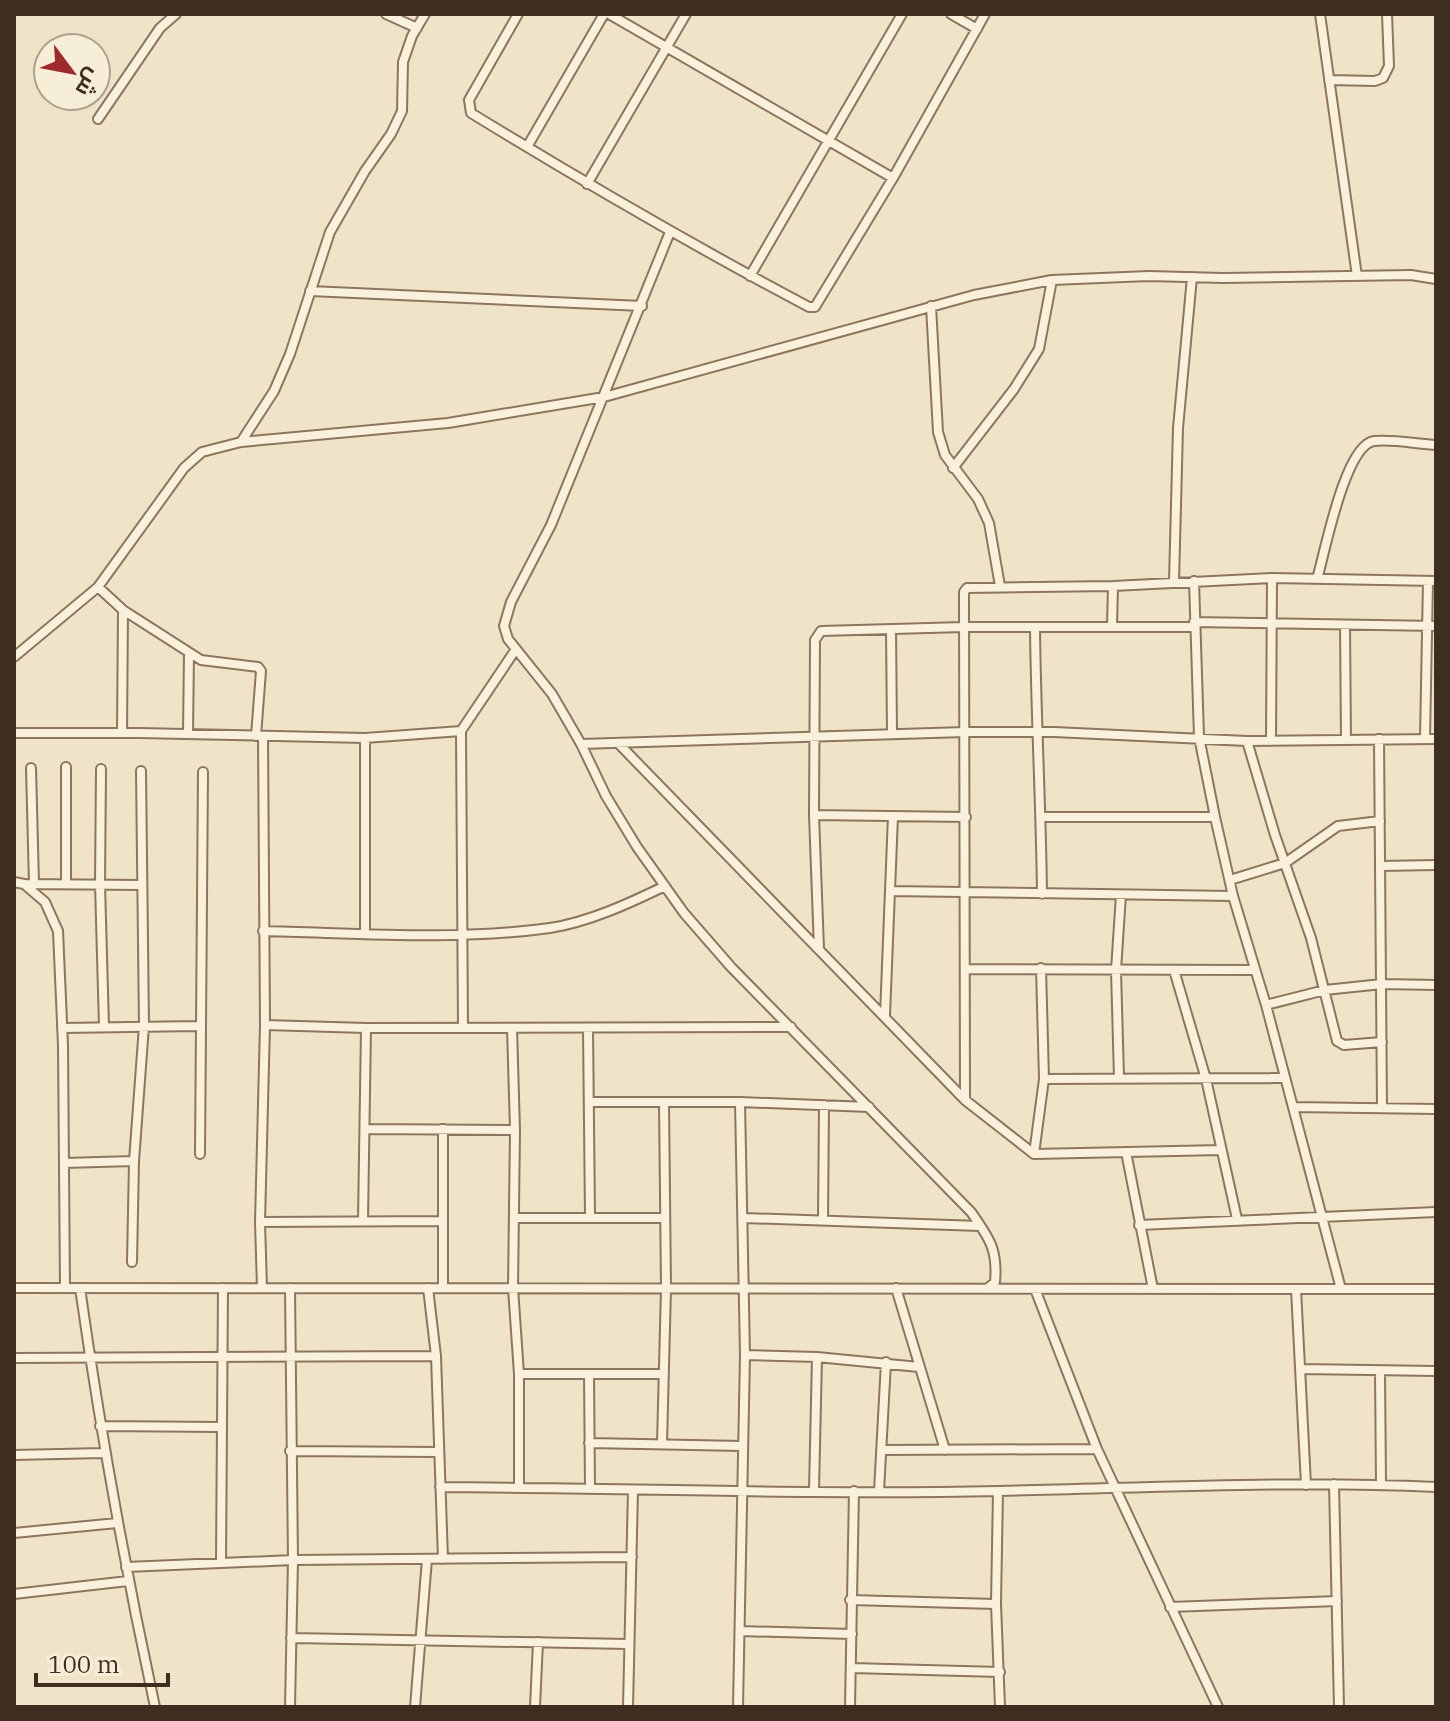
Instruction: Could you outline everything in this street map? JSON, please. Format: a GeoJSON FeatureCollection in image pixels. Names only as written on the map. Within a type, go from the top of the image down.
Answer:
{"type":"FeatureCollection","features":[{"type":"Feature","properties":{"kind":"street"},"geometry":{"type":"LineString","coordinates":[[98,119],[160,28],[176,14]]}},
{"type":"Feature","properties":{"kind":"street"},"geometry":{"type":"LineString","coordinates":[[386,14],[417,28]]}},
{"type":"Feature","properties":{"kind":"street"},"geometry":{"type":"LineString","coordinates":[[241,442],[280,379],[330,232],[402,111],[403,62],[425,14]]}},
{"type":"Feature","properties":{"kind":"street"},"geometry":{"type":"LineString","coordinates":[[518,14],[469,100],[471,113],[670,232],[809,307],[815,307],[893,178],[985,14]]}},
{"type":"Feature","properties":{"kind":"street"},"geometry":{"type":"LineString","coordinates":[[527,147],[607,14],[893,178]]}},
{"type":"Feature","properties":{"kind":"street"},"geometry":{"type":"LineString","coordinates":[[587,184],[686,14]]}},
{"type":"Feature","properties":{"kind":"street"},"geometry":{"type":"LineString","coordinates":[[750,276],[902,14]]}},
{"type":"Feature","properties":{"kind":"street"},"geometry":{"type":"LineString","coordinates":[[951,14],[977,29]]}},
{"type":"Feature","properties":{"kind":"street"},"geometry":{"type":"LineString","coordinates":[[1320,14],[1357,276]]}},
{"type":"Feature","properties":{"kind":"street"},"geometry":{"type":"LineString","coordinates":[[1329,80],[1375,81],[1383,78],[1389,66],[1387,14]]}},
{"type":"Feature","properties":{"kind":"street"},"geometry":{"type":"LineString","coordinates":[[670,232],[551,525],[511,602],[504,626],[508,639],[552,694],[637,847],[684,913],[731,967],[971,1212],[994,1246],[997,1264],[995,1282],[987,1289]]}},
{"type":"Feature","properties":{"kind":"street"},"geometry":{"type":"LineString","coordinates":[[14,657],[98,587],[184,468],[202,452],[241,442],[448,423],[604,397],[931,306],[1052,280],[1149,276],[1411,275],[1436,279]]}},
{"type":"Feature","properties":{"kind":"street"},"geometry":{"type":"LineString","coordinates":[[1174,582],[1178,428],[1192,277]]}},
{"type":"Feature","properties":{"kind":"street"},"geometry":{"type":"LineString","coordinates":[[953,468],[1014,389],[1039,349],[1052,280]]}},
{"type":"Feature","properties":{"kind":"street"},"geometry":{"type":"LineString","coordinates":[[310,291],[642,306]]}},
{"type":"Feature","properties":{"kind":"street"},"geometry":{"type":"LineString","coordinates":[[931,306],[938,432],[945,455],[978,499],[989,523],[1000,586]]}},
{"type":"Feature","properties":{"kind":"street"},"geometry":{"type":"LineString","coordinates":[[1317,579],[1334,514],[1352,461],[1360,448],[1372,441],[1436,445]]}},
{"type":"Feature","properties":{"kind":"street"},"geometry":{"type":"LineString","coordinates":[[1271,741],[1272,578]]}},
{"type":"Feature","properties":{"kind":"street"},"geometry":{"type":"LineString","coordinates":[[965,1100],[964,592],[967,588],[1113,586],[1272,578],[1432,581],[1425,626],[1425,739]]}},
{"type":"Feature","properties":{"kind":"street"},"geometry":{"type":"LineString","coordinates":[[1194,581],[1199,737],[1215,817],[1233,896],[1266,1005],[1341,1289]]}},
{"type":"Feature","properties":{"kind":"street"},"geometry":{"type":"LineString","coordinates":[[1112,626],[1113,586]]}},
{"type":"Feature","properties":{"kind":"street"},"geometry":{"type":"LineString","coordinates":[[98,587],[123,610],[189,653],[210,662],[258,667],[261,671],[265,1025],[260,1222],[262,1288]]}},
{"type":"Feature","properties":{"kind":"street"},"geometry":{"type":"LineString","coordinates":[[122,733],[123,610]]}},
{"type":"Feature","properties":{"kind":"street"},"geometry":{"type":"LineString","coordinates":[[819,950],[814,815],[815,640],[821,631],[1195,625],[1436,626]]}},
{"type":"Feature","properties":{"kind":"street"},"geometry":{"type":"LineString","coordinates":[[1345,625],[1346,740]]}},
{"type":"Feature","properties":{"kind":"street"},"geometry":{"type":"LineString","coordinates":[[891,629],[892,733]]}},
{"type":"Feature","properties":{"kind":"street"},"geometry":{"type":"LineString","coordinates":[[1035,629],[1042,894]]}},
{"type":"Feature","properties":{"kind":"street"},"geometry":{"type":"LineString","coordinates":[[463,1028],[461,731],[516,649]]}},
{"type":"Feature","properties":{"kind":"street"},"geometry":{"type":"LineString","coordinates":[[188,734],[189,653]]}},
{"type":"Feature","properties":{"kind":"street"},"geometry":{"type":"LineString","coordinates":[[14,733],[365,738],[461,731]]}},
{"type":"Feature","properties":{"kind":"street"},"geometry":{"type":"LineString","coordinates":[[581,744],[965,732],[1199,737],[1247,741],[1436,739]]}},
{"type":"Feature","properties":{"kind":"street"},"geometry":{"type":"LineString","coordinates":[[365,738],[365,933]]}},
{"type":"Feature","properties":{"kind":"street"},"geometry":{"type":"LineString","coordinates":[[1379,739],[1382,1108]]}},
{"type":"Feature","properties":{"kind":"street"},"geometry":{"type":"LineString","coordinates":[[1247,741],[1311,938],[1337,1041],[1344,1045],[1382,1042]]}},
{"type":"Feature","properties":{"kind":"street"},"geometry":{"type":"LineString","coordinates":[[618,743],[965,1100],[1034,1154],[1221,1150]]}},
{"type":"Feature","properties":{"kind":"street"},"geometry":{"type":"LineString","coordinates":[[66,767],[66,884]]}},
{"type":"Feature","properties":{"kind":"street"},"geometry":{"type":"LineString","coordinates":[[24,883],[31,768]]}},
{"type":"Feature","properties":{"kind":"street"},"geometry":{"type":"LineString","coordinates":[[101,769],[104,1027]]}},
{"type":"Feature","properties":{"kind":"street"},"geometry":{"type":"LineString","coordinates":[[132,1262],[134,1161],[144,1026],[141,771]]}},
{"type":"Feature","properties":{"kind":"street"},"geometry":{"type":"LineString","coordinates":[[200,1154],[203,772]]}},
{"type":"Feature","properties":{"kind":"street"},"geometry":{"type":"LineString","coordinates":[[814,815],[966,817]]}},
{"type":"Feature","properties":{"kind":"street"},"geometry":{"type":"LineString","coordinates":[[885,1015],[893,816]]}},
{"type":"Feature","properties":{"kind":"street"},"geometry":{"type":"LineString","coordinates":[[1041,817],[1215,817]]}},
{"type":"Feature","properties":{"kind":"street"},"geometry":{"type":"LineString","coordinates":[[1230,880],[1285,863],[1338,826],[1380,821]]}},
{"type":"Feature","properties":{"kind":"street"},"geometry":{"type":"LineString","coordinates":[[1380,866],[1436,865]]}},
{"type":"Feature","properties":{"kind":"street"},"geometry":{"type":"LineString","coordinates":[[24,883],[141,885]]}},
{"type":"Feature","properties":{"kind":"street"},"geometry":{"type":"LineString","coordinates":[[24,883],[45,902],[58,931],[65,1288]]}},
{"type":"Feature","properties":{"kind":"street"},"geometry":{"type":"LineString","coordinates":[[263,931],[464,933],[553,927],[627,905],[665,886]]}},
{"type":"Feature","properties":{"kind":"street"},"geometry":{"type":"LineString","coordinates":[[890,891],[1233,896]]}},
{"type":"Feature","properties":{"kind":"street"},"geometry":{"type":"LineString","coordinates":[[1119,1078],[1116,970],[1121,895]]}},
{"type":"Feature","properties":{"kind":"street"},"geometry":{"type":"LineString","coordinates":[[1034,1154],[1044,1079],[1041,968]]}},
{"type":"Feature","properties":{"kind":"street"},"geometry":{"type":"LineString","coordinates":[[965,969],[1254,970]]}},
{"type":"Feature","properties":{"kind":"street"},"geometry":{"type":"LineString","coordinates":[[1174,970],[1206,1079],[1237,1219]]}},
{"type":"Feature","properties":{"kind":"street"},"geometry":{"type":"LineString","coordinates":[[1266,1005],[1325,990],[1382,984],[1436,985]]}},
{"type":"Feature","properties":{"kind":"street"},"geometry":{"type":"LineString","coordinates":[[265,1025],[366,1028],[791,1027]]}},
{"type":"Feature","properties":{"kind":"street"},"geometry":{"type":"LineString","coordinates":[[62,1028],[200,1026]]}},
{"type":"Feature","properties":{"kind":"street"},"geometry":{"type":"LineString","coordinates":[[363,1220],[366,1028]]}},
{"type":"Feature","properties":{"kind":"street"},"geometry":{"type":"LineString","coordinates":[[512,1028],[515,1130],[513,1288],[519,1374],[519,1488]]}},
{"type":"Feature","properties":{"kind":"street"},"geometry":{"type":"LineString","coordinates":[[588,1028],[590,1217]]}},
{"type":"Feature","properties":{"kind":"street"},"geometry":{"type":"LineString","coordinates":[[1044,1079],[1285,1078]]}},
{"type":"Feature","properties":{"kind":"street"},"geometry":{"type":"LineString","coordinates":[[589,1102],[740,1102],[870,1107]]}},
{"type":"Feature","properties":{"kind":"street"},"geometry":{"type":"LineString","coordinates":[[662,1444],[666,1288],[664,1102]]}},
{"type":"Feature","properties":{"kind":"street"},"geometry":{"type":"LineString","coordinates":[[738,1707],[745,1355],[740,1102]]}},
{"type":"Feature","properties":{"kind":"street"},"geometry":{"type":"LineString","coordinates":[[823,1220],[824,1105]]}},
{"type":"Feature","properties":{"kind":"street"},"geometry":{"type":"LineString","coordinates":[[1293,1107],[1436,1109]]}},
{"type":"Feature","properties":{"kind":"street"},"geometry":{"type":"LineString","coordinates":[[366,1129],[515,1130]]}},
{"type":"Feature","properties":{"kind":"street"},"geometry":{"type":"LineString","coordinates":[[443,1129],[443,1288]]}},
{"type":"Feature","properties":{"kind":"street"},"geometry":{"type":"LineString","coordinates":[[1126,1152],[1153,1289]]}},
{"type":"Feature","properties":{"kind":"street"},"geometry":{"type":"LineString","coordinates":[[64,1163],[134,1161]]}},
{"type":"Feature","properties":{"kind":"street"},"geometry":{"type":"LineString","coordinates":[[1139,1225],[1436,1212]]}},
{"type":"Feature","properties":{"kind":"street"},"geometry":{"type":"LineString","coordinates":[[514,1218],[664,1218]]}},
{"type":"Feature","properties":{"kind":"street"},"geometry":{"type":"LineString","coordinates":[[744,1218],[980,1226]]}},
{"type":"Feature","properties":{"kind":"street"},"geometry":{"type":"LineString","coordinates":[[260,1222],[443,1221]]}},
{"type":"Feature","properties":{"kind":"street"},"geometry":{"type":"LineString","coordinates":[[14,1288],[1436,1289]]}},
{"type":"Feature","properties":{"kind":"street"},"geometry":{"type":"LineString","coordinates":[[80,1288],[104,1453],[155,1707]]}},
{"type":"Feature","properties":{"kind":"street"},"geometry":{"type":"LineString","coordinates":[[221,1562],[223,1288]]}},
{"type":"Feature","properties":{"kind":"street"},"geometry":{"type":"LineString","coordinates":[[290,1288],[293,1560],[290,1707]]}},
{"type":"Feature","properties":{"kind":"street"},"geometry":{"type":"LineString","coordinates":[[428,1288],[436,1356],[443,1559]]}},
{"type":"Feature","properties":{"kind":"street"},"geometry":{"type":"LineString","coordinates":[[896,1288],[945,1450]]}},
{"type":"Feature","properties":{"kind":"street"},"geometry":{"type":"LineString","coordinates":[[1035,1289],[1097,1449],[1218,1707]]}},
{"type":"Feature","properties":{"kind":"street"},"geometry":{"type":"LineString","coordinates":[[1296,1289],[1306,1485]]}},
{"type":"Feature","properties":{"kind":"street"},"geometry":{"type":"LineString","coordinates":[[745,1355],[817,1357],[919,1367]]}},
{"type":"Feature","properties":{"kind":"street"},"geometry":{"type":"LineString","coordinates":[[14,1358],[436,1356]]}},
{"type":"Feature","properties":{"kind":"street"},"geometry":{"type":"LineString","coordinates":[[814,1490],[817,1357]]}},
{"type":"Feature","properties":{"kind":"street"},"geometry":{"type":"LineString","coordinates":[[879,1491],[886,1362]]}},
{"type":"Feature","properties":{"kind":"street"},"geometry":{"type":"LineString","coordinates":[[1301,1369],[1436,1371]]}},
{"type":"Feature","properties":{"kind":"street"},"geometry":{"type":"LineString","coordinates":[[1380,1371],[1381,1484]]}},
{"type":"Feature","properties":{"kind":"street"},"geometry":{"type":"LineString","coordinates":[[519,1374],[664,1374]]}},
{"type":"Feature","properties":{"kind":"street"},"geometry":{"type":"LineString","coordinates":[[589,1374],[590,1488]]}},
{"type":"Feature","properties":{"kind":"street"},"geometry":{"type":"LineString","coordinates":[[100,1426],[220,1427]]}},
{"type":"Feature","properties":{"kind":"street"},"geometry":{"type":"LineString","coordinates":[[589,1443],[743,1446]]}},
{"type":"Feature","properties":{"kind":"street"},"geometry":{"type":"LineString","coordinates":[[882,1450],[1097,1449]]}},
{"type":"Feature","properties":{"kind":"street"},"geometry":{"type":"LineString","coordinates":[[290,1451],[439,1452]]}},
{"type":"Feature","properties":{"kind":"street"},"geometry":{"type":"LineString","coordinates":[[14,1455],[104,1453]]}},
{"type":"Feature","properties":{"kind":"street"},"geometry":{"type":"LineString","coordinates":[[440,1487],[742,1491],[998,1491],[1334,1484],[1436,1487]]}},
{"type":"Feature","properties":{"kind":"street"},"geometry":{"type":"LineString","coordinates":[[1334,1484],[1339,1707]]}},
{"type":"Feature","properties":{"kind":"street"},"geometry":{"type":"LineString","coordinates":[[628,1707],[633,1490]]}},
{"type":"Feature","properties":{"kind":"street"},"geometry":{"type":"LineString","coordinates":[[850,1707],[854,1491]]}},
{"type":"Feature","properties":{"kind":"street"},"geometry":{"type":"LineString","coordinates":[[998,1491],[996,1604],[1000,1707]]}},
{"type":"Feature","properties":{"kind":"street"},"geometry":{"type":"LineString","coordinates":[[14,1533],[117,1523]]}},
{"type":"Feature","properties":{"kind":"street"},"geometry":{"type":"LineString","coordinates":[[126,1567],[293,1560],[632,1557]]}},
{"type":"Feature","properties":{"kind":"street"},"geometry":{"type":"LineString","coordinates":[[415,1707],[427,1559]]}},
{"type":"Feature","properties":{"kind":"street"},"geometry":{"type":"LineString","coordinates":[[14,1594],[128,1581]]}},
{"type":"Feature","properties":{"kind":"street"},"geometry":{"type":"LineString","coordinates":[[850,1600],[996,1604]]}},
{"type":"Feature","properties":{"kind":"street"},"geometry":{"type":"LineString","coordinates":[[1170,1607],[1337,1601]]}},
{"type":"Feature","properties":{"kind":"street"},"geometry":{"type":"LineString","coordinates":[[740,1631],[852,1634]]}},
{"type":"Feature","properties":{"kind":"street"},"geometry":{"type":"LineString","coordinates":[[291,1638],[629,1644]]}},
{"type":"Feature","properties":{"kind":"street"},"geometry":{"type":"LineString","coordinates":[[535,1707],[538,1642]]}},
{"type":"Feature","properties":{"kind":"street"},"geometry":{"type":"LineString","coordinates":[[851,1668],[1000,1672]]}}]}
